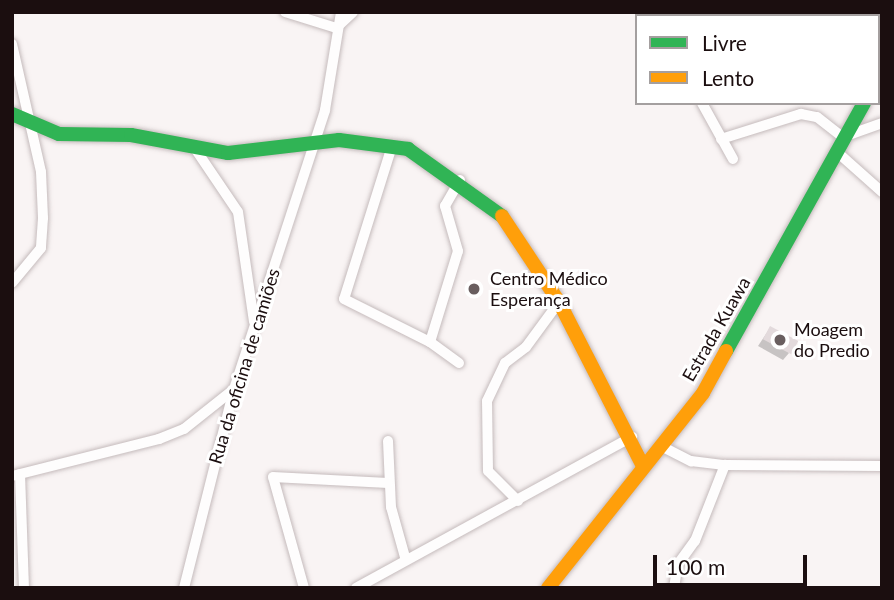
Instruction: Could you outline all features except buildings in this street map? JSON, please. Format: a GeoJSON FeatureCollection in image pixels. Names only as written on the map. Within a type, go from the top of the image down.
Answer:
{"type":"FeatureCollection","features":[{"type":"Feature","properties":{"kind":"street"},"geometry":{"type":"LineString","coordinates":[[285,12],[336,28],[353,12]]}},
{"type":"Feature","properties":{"kind":"street","name":"Rua da oficina de camiões"},"geometry":{"type":"LineString","coordinates":[[184,588],[234,389],[325,110],[336,28],[341,12]]}},
{"type":"Feature","properties":{"kind":"street"},"geometry":{"type":"LineString","coordinates":[[12,44],[26,124],[41,172],[42,239],[12,283]]}},
{"type":"Feature","properties":{"kind":"street"},"geometry":{"type":"LineString","coordinates":[[703,105],[733,159]]}},
{"type":"Feature","properties":{"kind":"street","name":"Estrada Kuawa"},"geometry":{"type":"LineString","coordinates":[[548,588],[661,446],[735,341],[843,137],[863,105]]}},
{"type":"Feature","properties":{"kind":"street"},"geometry":{"type":"LineString","coordinates":[[12,114],[26,124],[59,134],[131,135],[241,153],[313,146],[339,140],[408,149],[460,180],[497,209],[559,302],[632,437],[643,466]]}},
{"type":"Feature","properties":{"kind":"street"},"geometry":{"type":"LineString","coordinates":[[721,139],[809,114],[843,137],[882,123]]}},
{"type":"Feature","properties":{"kind":"street"},"geometry":{"type":"LineString","coordinates":[[392,146],[344,299],[430,342],[459,363]]}},
{"type":"Feature","properties":{"kind":"street"},"geometry":{"type":"LineString","coordinates":[[194,147],[238,212],[254,323]]}},
{"type":"Feature","properties":{"kind":"street"},"geometry":{"type":"LineString","coordinates":[[836,151],[882,192]]}},
{"type":"Feature","properties":{"kind":"street"},"geometry":{"type":"LineString","coordinates":[[430,342],[458,251],[445,206],[460,180]]}},
{"type":"Feature","properties":{"kind":"street"},"geometry":{"type":"LineString","coordinates":[[519,501],[488,471],[487,401],[505,363],[526,347],[559,302]]}},
{"type":"Feature","properties":{"kind":"street"},"geometry":{"type":"LineString","coordinates":[[24,588],[16,475],[184,429],[234,389]]}},
{"type":"Feature","properties":{"kind":"street"},"geometry":{"type":"LineString","coordinates":[[356,588],[405,557],[519,501],[632,437]]}},
{"type":"Feature","properties":{"kind":"street"},"geometry":{"type":"LineString","coordinates":[[388,441],[388,482],[405,557]]}},
{"type":"Feature","properties":{"kind":"street"},"geometry":{"type":"LineString","coordinates":[[661,446],[691,461],[725,465],[882,466]]}},
{"type":"Feature","properties":{"kind":"street"},"geometry":{"type":"LineString","coordinates":[[674,588],[678,564],[695,541],[725,465]]}},
{"type":"Feature","properties":{"kind":"street"},"geometry":{"type":"LineString","coordinates":[[304,588],[272,477],[388,482]]}},
{"type":"Feature","properties":{"kind":"traffic: fast"},"geometry":{"type":"LineString","coordinates":[[726,351],[863,105]]}},
{"type":"Feature","properties":{"kind":"traffic: fast"},"geometry":{"type":"LineString","coordinates":[[12,114],[59,134],[131,135],[228,153],[339,140],[408,149],[502,216]]}},
{"type":"Feature","properties":{"kind":"traffic: slow"},"geometry":{"type":"LineString","coordinates":[[502,216],[559,302],[643,466]]}},
{"type":"Feature","properties":{"kind":"traffic: slow"},"geometry":{"type":"LineString","coordinates":[[548,588],[703,393],[726,351]]}},
{"type":"Feature","properties":{"kind":"place","name":"Centro Médico Esperança"},"geometry":{"type":"Point","coordinates":[474,289]}},
{"type":"Feature","properties":{"kind":"place","name":"Moagem do Predio"},"geometry":{"type":"Point","coordinates":[780,340]}}]}
